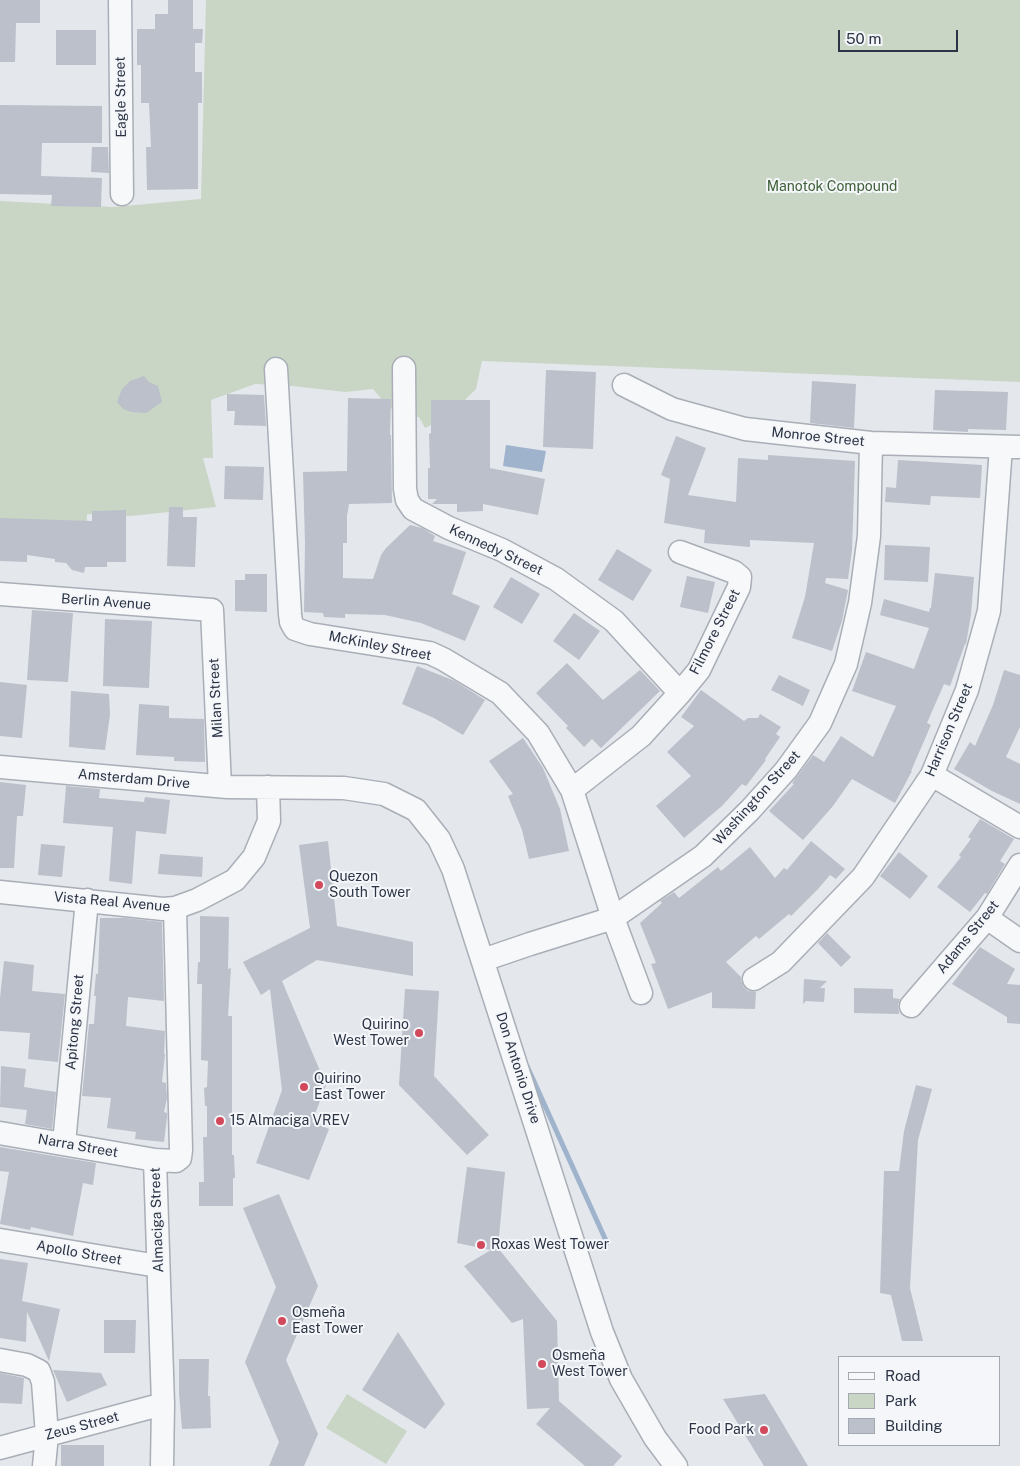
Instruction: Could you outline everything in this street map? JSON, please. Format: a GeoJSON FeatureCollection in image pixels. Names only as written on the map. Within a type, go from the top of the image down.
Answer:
{"type":"FeatureCollection","features":[{"type":"Feature","properties":{"kind":"street","name":"Eagle Street"},"geometry":{"type":"LineString","coordinates":[[120,0],[122,194]]}},
{"type":"Feature","properties":{"kind":"street","name":"Kennedy Street"},"geometry":{"type":"LineString","coordinates":[[404,368],[405,489],[407,500],[412,509],[449,528],[502,550],[556,579],[614,621],[680,693]]}},
{"type":"Feature","properties":{"kind":"street","name":"McKinley Street"},"geometry":{"type":"LineString","coordinates":[[276,369],[290,614],[291,622],[295,629],[310,634],[430,654],[443,659],[500,693],[538,733],[572,790],[613,918],[641,993]]}},
{"type":"Feature","properties":{"kind":"street","name":"Monroe Street"},"geometry":{"type":"LineString","coordinates":[[624,385],[672,409],[745,429],[870,443],[1011,447]]}},
{"type":"Feature","properties":{"kind":"street","name":"Washington Street"},"geometry":{"type":"LineString","coordinates":[[483,960],[613,918],[703,856],[750,810],[786,770],[820,723],[846,664],[860,603],[869,536],[870,443]]}},
{"type":"Feature","properties":{"kind":"street","name":"Harrison Street"},"geometry":{"type":"LineString","coordinates":[[754,979],[781,962],[863,877],[932,775],[967,690],[989,610],[1011,447]]}},
{"type":"Feature","properties":{"kind":"street","name":"Filmore Street"},"geometry":{"type":"LineString","coordinates":[[572,790],[641,736],[699,670],[739,587],[740,577],[734,572],[680,552]]}},
{"type":"Feature","properties":{"kind":"street","name":"Berlin Avenue"},"geometry":{"type":"LineString","coordinates":[[0,594],[212,610]]}},
{"type":"Feature","properties":{"kind":"street","name":"Milan Street"},"geometry":{"type":"LineString","coordinates":[[212,610],[220,786]]}},
{"type":"Feature","properties":{"kind":"street","name":"Amsterdam Drive"},"geometry":{"type":"LineString","coordinates":[[0,767],[220,786],[268,787]]}},
{"type":"Feature","properties":{"kind":"street"},"geometry":{"type":"LineString","coordinates":[[932,775],[1020,827]]}},
{"type":"Feature","properties":{"kind":"street","name":"Vista Real Avenue"},"geometry":{"type":"LineString","coordinates":[[0,892],[163,909],[175,908],[197,900],[235,880],[254,857],[269,821],[268,787]]}},
{"type":"Feature","properties":{"kind":"street","name":"Don Antonio Drive"},"geometry":{"type":"LineString","coordinates":[[268,787],[344,788],[384,794],[416,810],[439,839],[454,869],[602,1332],[622,1379],[656,1438],[676,1466]]}},
{"type":"Feature","properties":{"kind":"street","name":"Adams Street"},"geometry":{"type":"LineString","coordinates":[[911,1006],[987,918],[1020,865]]}},
{"type":"Feature","properties":{"kind":"street","name":"Apitong Street"},"geometry":{"type":"LineString","coordinates":[[64,1143],[87,900]]}},
{"type":"Feature","properties":{"kind":"street","name":"Almaciga Street"},"geometry":{"type":"LineString","coordinates":[[162,1466],[163,1404],[155,1160],[176,1161],[181,1155],[175,908]]}},
{"type":"Feature","properties":{"kind":"street"},"geometry":{"type":"LineString","coordinates":[[987,918],[1020,941]]}},
{"type":"Feature","properties":{"kind":"street","name":"Narra Street"},"geometry":{"type":"LineString","coordinates":[[0,1132],[155,1160]]}},
{"type":"Feature","properties":{"kind":"street","name":"Apollo Street"},"geometry":{"type":"LineString","coordinates":[[0,1240],[158,1266]]}},
{"type":"Feature","properties":{"kind":"street"},"geometry":{"type":"LineString","coordinates":[[0,1360],[28,1365],[39,1371],[43,1382],[47,1435],[44,1466]]}},
{"type":"Feature","properties":{"kind":"street","name":"Zeus Street"},"geometry":{"type":"LineString","coordinates":[[0,1448],[163,1404]]}},
{"type":"Feature","properties":{"kind":"green space","name":"Manotok Compound"},"geometry":{"type":"Polygon","coordinates":[[[206,0],[1020,0],[1020,382],[482,361],[476,389],[448,417],[425,428],[419,417],[400,416],[373,389],[345,392],[255,384],[211,400],[213,458],[203,458],[216,507],[131,516],[87,514],[86,533],[0,539],[0,201],[113,207],[201,199],[206,0]]]}},
{"type":"Feature","properties":{"kind":"green space"},"geometry":{"type":"Polygon","coordinates":[[[347,1394],[407,1431],[386,1464],[326,1428],[347,1394]]]}},
{"type":"Feature","properties":{"kind":"water"},"geometry":{"type":"Polygon","coordinates":[[[506,445],[546,451],[542,472],[503,466],[506,445]]]}},
{"type":"Feature","properties":{"kind":"building"},"geometry":{"type":"Polygon","coordinates":[[[0,0],[40,0],[40,23],[16,23],[15,62],[0,62],[0,0]]]}},
{"type":"Feature","properties":{"kind":"building"},"geometry":{"type":"Polygon","coordinates":[[[168,0],[193,0],[193,29],[203,29],[202,43],[195,43],[195,72],[202,72],[202,103],[198,103],[198,189],[147,190],[146,147],[151,147],[149,103],[141,103],[141,65],[137,65],[137,29],[155,29],[155,14],[168,14],[168,0]]]}},
{"type":"Feature","properties":{"kind":"building"},"geometry":{"type":"Polygon","coordinates":[[[56,30],[96,30],[96,65],[56,65],[56,30]]]}},
{"type":"Feature","properties":{"kind":"building"},"geometry":{"type":"Polygon","coordinates":[[[0,105],[102,106],[102,143],[42,143],[41,176],[102,178],[101,207],[51,206],[52,195],[0,194],[0,105]]]}},
{"type":"Feature","properties":{"kind":"building"},"geometry":{"type":"Polygon","coordinates":[[[92,147],[108,147],[109,173],[91,172],[92,147]]]}},
{"type":"Feature","properties":{"kind":"building"},"geometry":{"type":"Polygon","coordinates":[[[546,370],[596,372],[593,449],[543,447],[546,370]]]}},
{"type":"Feature","properties":{"kind":"building"},"geometry":{"type":"Polygon","coordinates":[[[144,376],[149,382],[158,386],[162,402],[146,413],[123,409],[117,402],[122,389],[130,381],[144,376]]]}},
{"type":"Feature","properties":{"kind":"building"},"geometry":{"type":"Polygon","coordinates":[[[812,381],[856,384],[854,428],[810,423],[812,381]]]}},
{"type":"Feature","properties":{"kind":"building"},"geometry":{"type":"Polygon","coordinates":[[[935,390],[1008,392],[1006,430],[968,429],[968,432],[933,430],[935,390]]]}},
{"type":"Feature","properties":{"kind":"building"},"geometry":{"type":"Polygon","coordinates":[[[227,394],[264,395],[266,426],[234,425],[235,411],[227,411],[227,394]]]}},
{"type":"Feature","properties":{"kind":"building"},"geometry":{"type":"Polygon","coordinates":[[[348,398],[391,399],[392,503],[349,504],[347,543],[343,543],[343,578],[373,579],[381,555],[386,548],[410,525],[422,528],[435,536],[433,541],[466,552],[452,594],[480,606],[465,641],[421,623],[385,615],[345,614],[345,618],[324,617],[323,613],[304,612],[303,472],[347,471],[348,398]]]}},
{"type":"Feature","properties":{"kind":"building"},"geometry":{"type":"Polygon","coordinates":[[[431,400],[490,400],[490,468],[545,479],[538,515],[483,504],[483,511],[457,512],[457,504],[432,504],[437,499],[428,499],[431,400]]]}},
{"type":"Feature","properties":{"kind":"building"},"geometry":{"type":"Polygon","coordinates":[[[676,436],[706,448],[688,495],[736,502],[738,458],[768,460],[768,455],[855,461],[852,550],[848,579],[826,578],[825,583],[848,590],[842,621],[832,651],[792,638],[805,597],[814,543],[750,540],[750,547],[704,543],[705,530],[664,523],[670,479],[661,475],[676,436]]]}},
{"type":"Feature","properties":{"kind":"building"},"geometry":{"type":"Polygon","coordinates":[[[898,460],[982,465],[980,498],[931,496],[930,505],[885,502],[886,487],[896,488],[898,460]]]}},
{"type":"Feature","properties":{"kind":"building"},"geometry":{"type":"Polygon","coordinates":[[[225,466],[264,467],[263,500],[224,499],[225,466]]]}},
{"type":"Feature","properties":{"kind":"building"},"geometry":{"type":"Polygon","coordinates":[[[169,507],[183,507],[183,517],[197,517],[195,567],[167,566],[169,507]]]}},
{"type":"Feature","properties":{"kind":"building"},"geometry":{"type":"Polygon","coordinates":[[[126,510],[126,562],[107,562],[107,567],[85,567],[84,573],[72,570],[66,563],[55,562],[55,559],[27,555],[27,562],[0,561],[0,518],[92,521],[92,511],[126,510]]]}},
{"type":"Feature","properties":{"kind":"building"},"geometry":{"type":"Polygon","coordinates":[[[885,545],[930,547],[928,582],[884,580],[885,545]]]}},
{"type":"Feature","properties":{"kind":"building"},"geometry":{"type":"Polygon","coordinates":[[[617,549],[652,570],[633,601],[598,580],[617,549]]]}},
{"type":"Feature","properties":{"kind":"building"},"geometry":{"type":"Polygon","coordinates":[[[935,573],[974,577],[971,615],[966,644],[950,686],[944,684],[927,723],[931,725],[912,771],[895,803],[852,779],[833,806],[803,840],[769,811],[794,784],[792,783],[813,755],[824,762],[841,736],[873,757],[896,706],[852,691],[866,652],[914,669],[929,628],[880,615],[884,599],[929,612],[935,573]]]}},
{"type":"Feature","properties":{"kind":"building"},"geometry":{"type":"Polygon","coordinates":[[[245,574],[267,574],[267,612],[235,611],[235,580],[245,580],[245,574]]]}},
{"type":"Feature","properties":{"kind":"building"},"geometry":{"type":"Polygon","coordinates":[[[687,576],[715,582],[708,613],[680,607],[687,576]]]}},
{"type":"Feature","properties":{"kind":"building"},"geometry":{"type":"Polygon","coordinates":[[[511,577],[540,594],[522,624],[493,607],[511,577]]]}},
{"type":"Feature","properties":{"kind":"building"},"geometry":{"type":"Polygon","coordinates":[[[32,610],[73,613],[68,682],[27,680],[32,610]]]}},
{"type":"Feature","properties":{"kind":"building"},"geometry":{"type":"Polygon","coordinates":[[[574,613],[600,631],[579,660],[553,641],[574,613]]]}},
{"type":"Feature","properties":{"kind":"building"},"geometry":{"type":"Polygon","coordinates":[[[105,619],[152,621],[149,688],[103,686],[105,619]]]}},
{"type":"Feature","properties":{"kind":"building"},"geometry":{"type":"Polygon","coordinates":[[[567,663],[603,700],[640,670],[660,691],[601,748],[592,739],[584,747],[566,728],[568,726],[536,693],[567,663]]]}},
{"type":"Feature","properties":{"kind":"building"},"geometry":{"type":"Polygon","coordinates":[[[417,666],[455,681],[485,700],[463,735],[434,718],[402,704],[417,666]]]}},
{"type":"Feature","properties":{"kind":"building"},"geometry":{"type":"Polygon","coordinates":[[[1004,670],[1020,675],[1020,727],[1006,757],[1020,764],[1020,804],[992,791],[954,769],[970,742],[975,746],[993,705],[1004,670]]]}},
{"type":"Feature","properties":{"kind":"building"},"geometry":{"type":"Polygon","coordinates":[[[779,675],[810,690],[803,706],[771,690],[779,675]]]}},
{"type":"Feature","properties":{"kind":"building"},"geometry":{"type":"Polygon","coordinates":[[[0,682],[27,685],[22,738],[0,736],[0,682]]]}},
{"type":"Feature","properties":{"kind":"building"},"geometry":{"type":"Polygon","coordinates":[[[701,690],[744,721],[748,718],[758,718],[760,714],[781,727],[776,734],[780,737],[766,760],[746,786],[742,784],[722,806],[684,838],[656,806],[691,776],[667,752],[694,726],[681,717],[701,690]]]}},
{"type":"Feature","properties":{"kind":"building"},"geometry":{"type":"Polygon","coordinates":[[[71,691],[109,694],[110,715],[105,750],[69,747],[71,691]]]}},
{"type":"Feature","properties":{"kind":"building"},"geometry":{"type":"Polygon","coordinates":[[[139,704],[169,706],[169,718],[204,719],[205,762],[174,761],[174,757],[136,755],[139,704]]]}},
{"type":"Feature","properties":{"kind":"building"},"geometry":{"type":"Polygon","coordinates":[[[523,738],[543,768],[560,809],[569,851],[529,859],[522,830],[508,796],[513,794],[489,761],[523,738]]]}},
{"type":"Feature","properties":{"kind":"building"},"geometry":{"type":"Polygon","coordinates":[[[0,782],[26,785],[23,816],[17,816],[14,868],[0,868],[0,782]]]}},
{"type":"Feature","properties":{"kind":"building"},"geometry":{"type":"Polygon","coordinates":[[[66,786],[100,789],[99,798],[144,802],[145,797],[170,800],[166,834],[136,831],[132,884],[109,881],[113,827],[63,823],[66,786]]]}},
{"type":"Feature","properties":{"kind":"building"},"geometry":{"type":"Polygon","coordinates":[[[980,819],[1014,839],[1000,861],[1005,864],[987,894],[985,893],[970,912],[937,887],[961,857],[959,855],[971,839],[968,837],[980,819]]]}},
{"type":"Feature","properties":{"kind":"building"},"geometry":{"type":"Polygon","coordinates":[[[328,841],[337,926],[413,942],[413,976],[317,960],[282,981],[326,1085],[312,1122],[329,1129],[309,1180],[256,1163],[282,1090],[270,989],[261,995],[243,962],[310,928],[299,845],[328,841]]]}},
{"type":"Feature","properties":{"kind":"building"},"geometry":{"type":"Polygon","coordinates":[[[811,841],[845,869],[836,879],[830,875],[791,916],[789,914],[759,939],[756,936],[726,962],[741,977],[743,986],[748,991],[756,992],[755,1009],[712,1008],[712,992],[668,1009],[651,964],[656,963],[640,923],[662,903],[660,901],[674,892],[679,898],[718,867],[721,871],[750,847],[775,878],[784,868],[787,870],[811,841]]]}},
{"type":"Feature","properties":{"kind":"building"},"geometry":{"type":"Polygon","coordinates":[[[41,844],[65,846],[62,877],[38,875],[41,844]]]}},
{"type":"Feature","properties":{"kind":"building"},"geometry":{"type":"Polygon","coordinates":[[[899,852],[928,876],[910,899],[880,876],[899,852]]]}},
{"type":"Feature","properties":{"kind":"building"},"geometry":{"type":"Polygon","coordinates":[[[160,854],[203,857],[202,877],[158,874],[160,854]]]}},
{"type":"Feature","properties":{"kind":"building"},"geometry":{"type":"Polygon","coordinates":[[[200,916],[229,917],[228,969],[231,968],[228,1016],[232,1016],[232,1155],[234,1155],[235,1178],[233,1178],[233,1206],[199,1206],[199,1182],[204,1182],[203,1137],[207,1137],[207,1106],[205,1106],[204,1088],[207,1087],[208,1061],[201,1060],[202,984],[197,984],[198,962],[200,962],[200,916]]]}},
{"type":"Feature","properties":{"kind":"building"},"geometry":{"type":"Polygon","coordinates":[[[100,918],[126,918],[162,922],[164,1001],[128,997],[126,1026],[165,1031],[162,1082],[166,1083],[167,1098],[164,1112],[167,1113],[167,1117],[164,1142],[135,1139],[136,1132],[107,1128],[111,1098],[82,1096],[89,1024],[94,1024],[96,996],[94,996],[96,974],[98,974],[100,918]]]}},
{"type":"Feature","properties":{"kind":"building"},"geometry":{"type":"Polygon","coordinates":[[[827,933],[851,957],[841,967],[818,943],[827,933]]]}},
{"type":"Feature","properties":{"kind":"building"},"geometry":{"type":"Polygon","coordinates":[[[980,947],[1015,969],[1007,984],[1020,985],[1020,1024],[1007,1023],[1007,1017],[952,984],[980,947]]]}},
{"type":"Feature","properties":{"kind":"building"},"geometry":{"type":"Polygon","coordinates":[[[4,961],[34,965],[32,991],[65,994],[58,1062],[28,1059],[30,1033],[0,1031],[0,998],[4,961]]]}},
{"type":"Feature","properties":{"kind":"building"},"geometry":{"type":"Polygon","coordinates":[[[804,979],[827,981],[820,988],[825,988],[824,1002],[806,1001],[803,1004],[804,979]]]}},
{"type":"Feature","properties":{"kind":"building"},"geometry":{"type":"Polygon","coordinates":[[[854,988],[893,989],[893,998],[900,999],[898,1004],[899,1014],[854,1013],[854,988]]]}},
{"type":"Feature","properties":{"kind":"building","name":"Quirino West Tower"},"geometry":{"type":"Polygon","coordinates":[[[405,989],[439,991],[434,1076],[489,1135],[467,1155],[399,1085],[405,989]]]}},
{"type":"Feature","properties":{"kind":"building"},"geometry":{"type":"Polygon","coordinates":[[[1,1066],[26,1069],[24,1087],[56,1092],[52,1129],[25,1124],[27,1110],[0,1107],[1,1066]]]}},
{"type":"Feature","properties":{"kind":"building"},"geometry":{"type":"Polygon","coordinates":[[[916,1085],[932,1089],[918,1140],[910,1288],[923,1341],[902,1341],[891,1295],[880,1293],[884,1171],[899,1171],[904,1131],[916,1085]]]}},
{"type":"Feature","properties":{"kind":"building"},"geometry":{"type":"Polygon","coordinates":[[[0,1147],[96,1163],[93,1185],[83,1183],[73,1236],[31,1227],[30,1230],[0,1224],[9,1172],[0,1171],[0,1147]]]}},
{"type":"Feature","properties":{"kind":"building"},"geometry":{"type":"Polygon","coordinates":[[[467,1167],[505,1172],[498,1248],[557,1321],[559,1401],[622,1456],[613,1466],[585,1466],[536,1424],[550,1408],[527,1409],[523,1319],[512,1323],[464,1266],[491,1250],[457,1243],[467,1167]]]}},
{"type":"Feature","properties":{"kind":"building","name":"Osmeña East Tower"},"geometry":{"type":"Polygon","coordinates":[[[279,1194],[318,1286],[286,1360],[318,1434],[304,1466],[269,1466],[279,1442],[245,1362],[276,1287],[243,1208],[279,1194]]]}},
{"type":"Feature","properties":{"kind":"building"},"geometry":{"type":"Polygon","coordinates":[[[0,1259],[28,1263],[22,1301],[60,1309],[49,1361],[27,1312],[26,1342],[0,1338],[0,1259]]]}},
{"type":"Feature","properties":{"kind":"building"},"geometry":{"type":"Polygon","coordinates":[[[104,1320],[136,1320],[135,1353],[104,1353],[104,1320]]]}},
{"type":"Feature","properties":{"kind":"building"},"geometry":{"type":"Polygon","coordinates":[[[398,1332],[445,1404],[425,1429],[362,1390],[398,1332]]]}},
{"type":"Feature","properties":{"kind":"building"},"geometry":{"type":"Polygon","coordinates":[[[179,1359],[209,1359],[208,1396],[210,1396],[211,1428],[182,1429],[179,1359]]]}},
{"type":"Feature","properties":{"kind":"building"},"geometry":{"type":"Polygon","coordinates":[[[53,1370],[101,1373],[107,1385],[67,1402],[53,1370]]]}},
{"type":"Feature","properties":{"kind":"building"},"geometry":{"type":"Polygon","coordinates":[[[0,1373],[24,1378],[22,1404],[0,1403],[0,1373]]]}},
{"type":"Feature","properties":{"kind":"building","name":"Food Park"},"geometry":{"type":"Polygon","coordinates":[[[765,1394],[808,1466],[764,1466],[723,1399],[765,1394]]]}},
{"type":"Feature","properties":{"kind":"building"},"geometry":{"type":"Polygon","coordinates":[[[61,1445],[104,1445],[104,1466],[61,1466],[61,1445]]]}},
{"type":"Feature","properties":{"kind":"waterway"},"geometry":{"type":"LineString","coordinates":[[527,1066],[607,1243]]}},
{"type":"Feature","properties":{"kind":"place","name":"Quezon South Tower"},"geometry":{"type":"Point","coordinates":[319,885]}},
{"type":"Feature","properties":{"kind":"place","name":"Quirino West Tower"},"geometry":{"type":"Point","coordinates":[419,1033]}},
{"type":"Feature","properties":{"kind":"place","name":"Quirino East Tower"},"geometry":{"type":"Point","coordinates":[304,1087]}},
{"type":"Feature","properties":{"kind":"place","name":"15 Almaciga VREV"},"geometry":{"type":"Point","coordinates":[220,1121]}},
{"type":"Feature","properties":{"kind":"place","name":"Roxas West Tower"},"geometry":{"type":"Point","coordinates":[481,1245]}},
{"type":"Feature","properties":{"kind":"place","name":"Osmeña East Tower"},"geometry":{"type":"Point","coordinates":[282,1321]}},
{"type":"Feature","properties":{"kind":"place","name":"Osmeña West Tower"},"geometry":{"type":"Point","coordinates":[542,1364]}},
{"type":"Feature","properties":{"kind":"place","name":"Food Park"},"geometry":{"type":"Point","coordinates":[764,1430]}}]}
